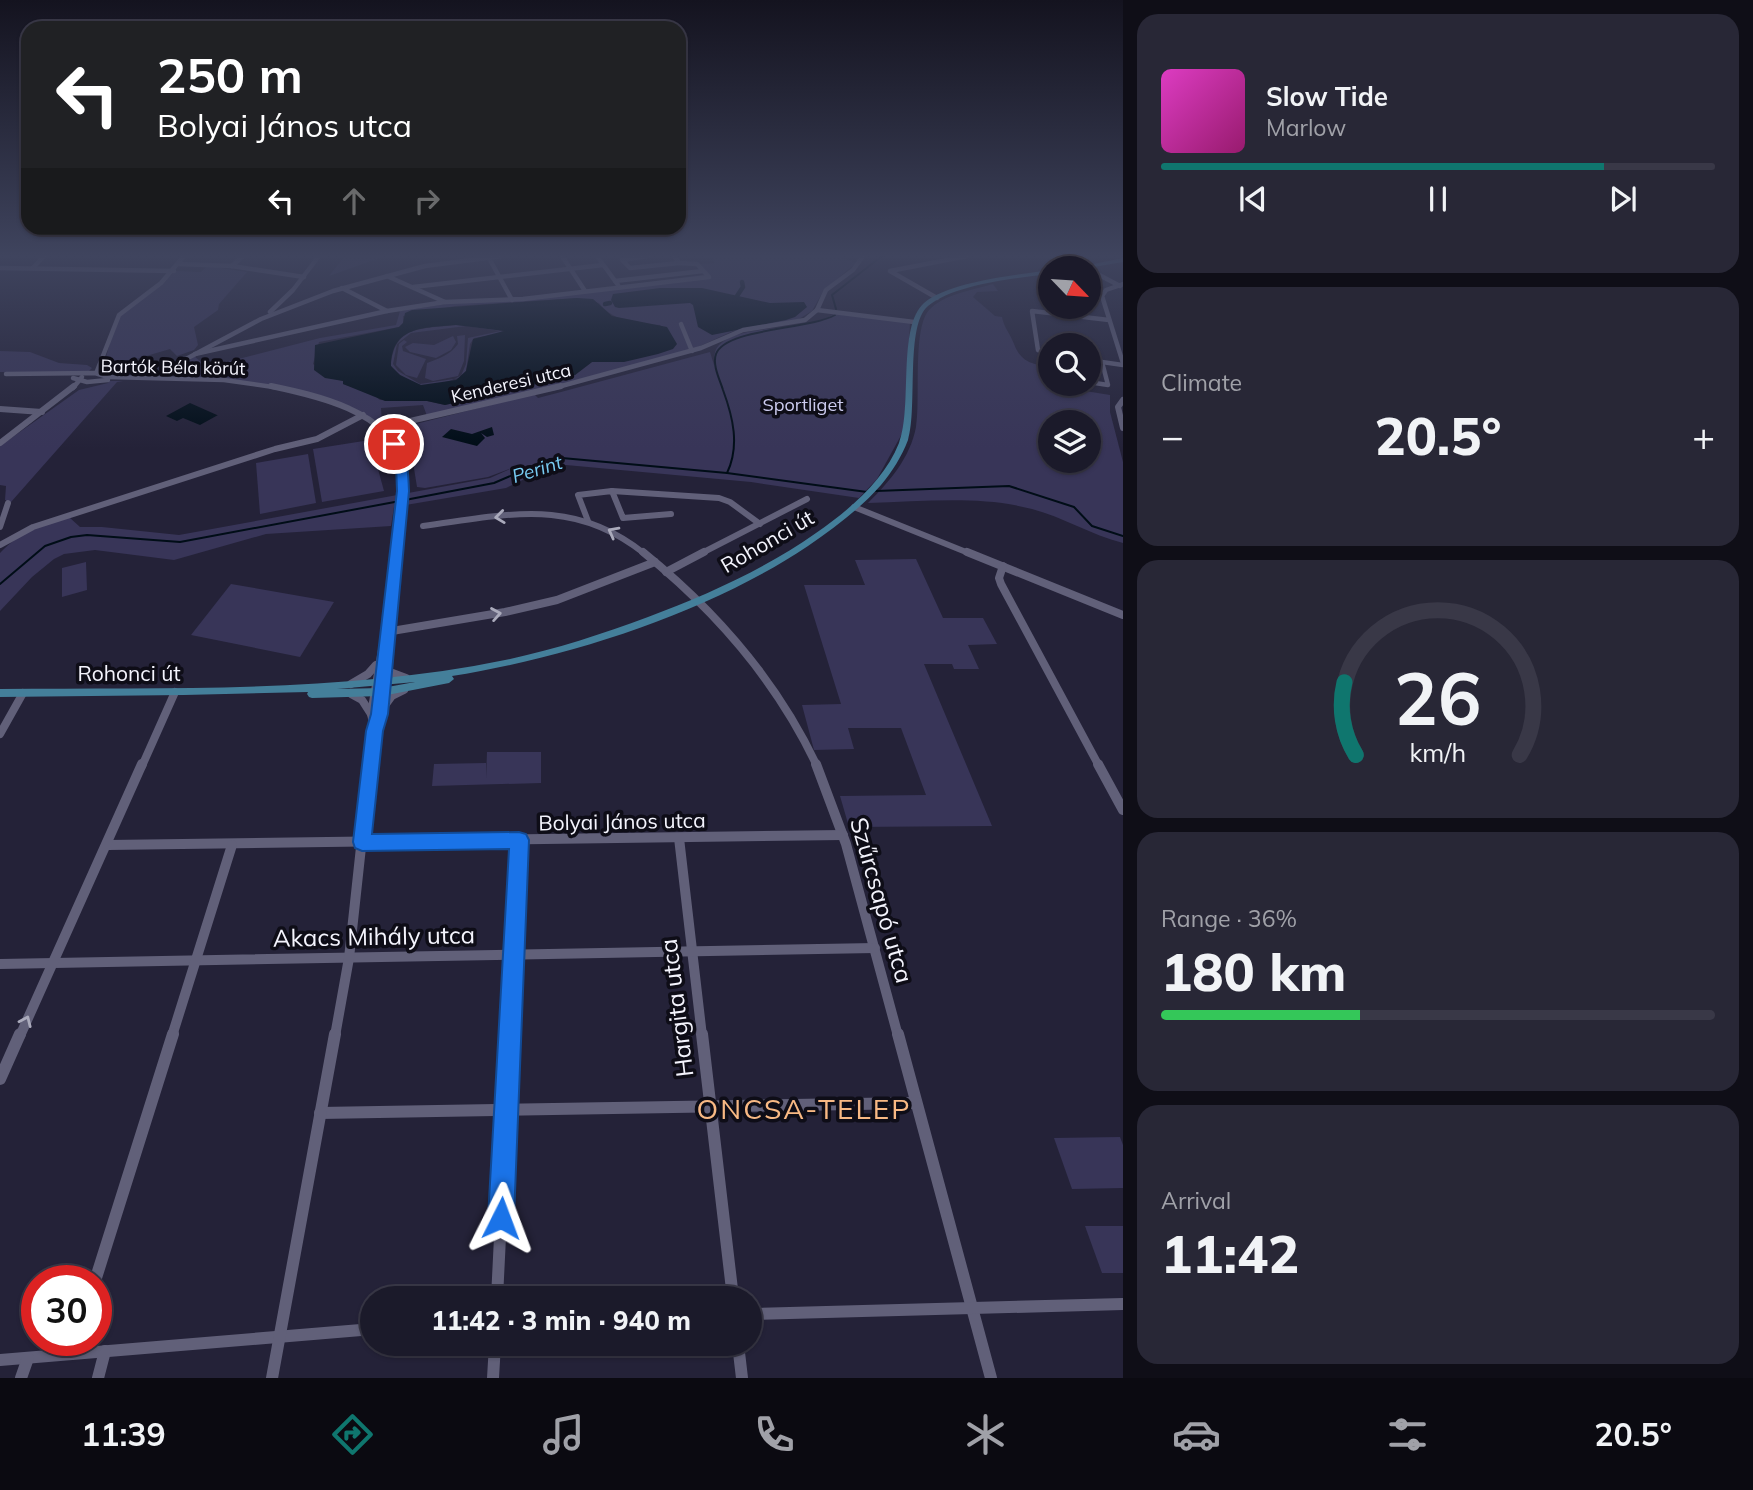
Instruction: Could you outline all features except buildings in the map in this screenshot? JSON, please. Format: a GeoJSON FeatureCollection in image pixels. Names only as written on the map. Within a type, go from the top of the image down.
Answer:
{"type":"FeatureCollection","features":[{"type":"Feature","properties":{"kind":"main road","name":"Rohonci út"},"geometry":{"type":"LineString","coordinates":[[0,693],[259,691],[335,687],[407,689],[610,634],[697,600],[794,551],[857,504],[879,482],[897,457],[907,430],[914,322]]}},
{"type":"Feature","properties":{"kind":"main road","name":"Rohonci út"},"geometry":{"type":"LineString","coordinates":[[259,691],[351,694],[501,664]]}},
{"type":"Feature","properties":{"kind":"street"},"geometry":{"type":"LineString","coordinates":[[66,394],[93,381],[99,374],[97,370],[115,320]]}},
{"type":"Feature","properties":{"kind":"street"},"geometry":{"type":"LineString","coordinates":[[148,376],[180,364],[259,320]]}},
{"type":"Feature","properties":{"kind":"street"},"geometry":{"type":"LineString","coordinates":[[195,354],[346,320]]}},
{"type":"Feature","properties":{"kind":"street","name":"Kenderesi utca"},"geometry":{"type":"LineString","coordinates":[[380,428],[592,379],[692,351],[743,330],[804,320]]}},
{"type":"Feature","properties":{"kind":"street"},"geometry":{"type":"LineString","coordinates":[[900,320],[914,322]]}},
{"type":"Feature","properties":{"kind":"street"},"geometry":{"type":"LineString","coordinates":[[1033,320],[1038,350]]}},
{"type":"Feature","properties":{"kind":"street"},"geometry":{"type":"LineString","coordinates":[[1101,383],[1108,384],[1102,362],[1123,364],[1120,345],[1109,320]]}},
{"type":"Feature","properties":{"kind":"street"},"geometry":{"type":"LineString","coordinates":[[681,324],[692,351]]}},
{"type":"Feature","properties":{"kind":"street"},"geometry":{"type":"LineString","coordinates":[[213,344],[220,349]]}},
{"type":"Feature","properties":{"kind":"street"},"geometry":{"type":"LineString","coordinates":[[0,443],[66,394],[101,358]]}},
{"type":"Feature","properties":{"kind":"street"},"geometry":{"type":"LineString","coordinates":[[166,378],[180,364]]}},
{"type":"Feature","properties":{"kind":"street"},"geometry":{"type":"LineString","coordinates":[[175,370],[176,374],[185,377]]}},
{"type":"Feature","properties":{"kind":"street"},"geometry":{"type":"LineString","coordinates":[[3,374],[72,380],[72,384],[75,384]]}},
{"type":"Feature","properties":{"kind":"street","name":"Bartók Béla körút"},"geometry":{"type":"LineString","coordinates":[[3,374],[148,376],[263,386]]}},
{"type":"Feature","properties":{"kind":"street","name":"Bartók Béla körút"},"geometry":{"type":"LineString","coordinates":[[42,376],[93,381],[185,377],[263,386],[321,397],[363,415],[380,428],[400,458],[403,491],[401,512],[375,714],[349,958],[272,1378]]}},
{"type":"Feature","properties":{"kind":"street"},"geometry":{"type":"LineString","coordinates":[[1123,400],[1118,407],[1123,428]]}},
{"type":"Feature","properties":{"kind":"street"},"geometry":{"type":"LineString","coordinates":[[0,408],[42,412]]}},
{"type":"Feature","properties":{"kind":"street"},"geometry":{"type":"LineString","coordinates":[[0,545],[33,527],[275,449],[317,439],[363,415]]}},
{"type":"Feature","properties":{"kind":"street"},"geometry":{"type":"LineString","coordinates":[[612,491],[623,518],[671,514]]}},
{"type":"Feature","properties":{"kind":"street"},"geometry":{"type":"LineString","coordinates":[[588,521],[578,495],[612,491],[719,498],[730,502],[760,524]]}},
{"type":"Feature","properties":{"kind":"street"},"geometry":{"type":"LineString","coordinates":[[666,572],[807,499]]}},
{"type":"Feature","properties":{"kind":"street"},"geometry":{"type":"LineString","coordinates":[[0,527],[8,503]]}},
{"type":"Feature","properties":{"kind":"street"},"geometry":{"type":"LineString","coordinates":[[857,504],[1123,615]]}},
{"type":"Feature","properties":{"kind":"street","name":"Szűrcsapó utca"},"geometry":{"type":"LineString","coordinates":[[423,526],[533,513],[565,514],[620,535],[655,562],[747,649],[787,705],[817,762],[843,835],[991,1378]]}},
{"type":"Feature","properties":{"kind":"street"},"geometry":{"type":"LineString","coordinates":[[386,632],[505,612],[570,597],[655,562]]}},
{"type":"Feature","properties":{"kind":"street"},"geometry":{"type":"LineString","coordinates":[[1003,566],[999,578],[1001,584],[1123,810]]}},
{"type":"Feature","properties":{"kind":"street"},"geometry":{"type":"LineString","coordinates":[[335,687],[360,680],[382,661],[390,672],[400,677],[445,674]]}},
{"type":"Feature","properties":{"kind":"street"},"geometry":{"type":"LineString","coordinates":[[351,694],[362,700],[375,714],[392,696],[407,689]]}},
{"type":"Feature","properties":{"kind":"street"},"geometry":{"type":"LineString","coordinates":[[0,1079],[175,692]]}},
{"type":"Feature","properties":{"kind":"street"},"geometry":{"type":"LineString","coordinates":[[0,734],[23,693]]}},
{"type":"Feature","properties":{"kind":"street","name":"Bolyai János utca"},"geometry":{"type":"LineString","coordinates":[[108,845],[843,835]]}},
{"type":"Feature","properties":{"kind":"street","name":"Hargita utca"},"geometry":{"type":"LineString","coordinates":[[679,838],[732,1286]]}},
{"type":"Feature","properties":{"kind":"street"},"geometry":{"type":"LineString","coordinates":[[498,1286],[519,840]]}},
{"type":"Feature","properties":{"kind":"street"},"geometry":{"type":"LineString","coordinates":[[100,1265],[232,845]]}},
{"type":"Feature","properties":{"kind":"street","name":"Akacs Mihály utca"},"geometry":{"type":"LineString","coordinates":[[0,964],[875,948]]}},
{"type":"Feature","properties":{"kind":"street"},"geometry":{"type":"LineString","coordinates":[[320,1113],[916,1104]]}},
{"type":"Feature","properties":{"kind":"street"},"geometry":{"type":"LineString","coordinates":[[762,1314],[1123,1304]]}},
{"type":"Feature","properties":{"kind":"street"},"geometry":{"type":"LineString","coordinates":[[112,1351],[360,1330]]}},
{"type":"Feature","properties":{"kind":"street"},"geometry":{"type":"LineString","coordinates":[[0,1360],[36,1356]]}},
{"type":"Feature","properties":{"kind":"street"},"geometry":{"type":"LineString","coordinates":[[98,1378],[104,1356]]}},
{"type":"Feature","properties":{"kind":"street"},"geometry":{"type":"LineString","coordinates":[[493,1378],[494,1356]]}},
{"type":"Feature","properties":{"kind":"street"},"geometry":{"type":"LineString","coordinates":[[739,1356],[742,1378]]}},
{"type":"Feature","properties":{"kind":"street"},"geometry":{"type":"LineString","coordinates":[[21,1378],[28,1358]]}},
{"type":"Feature","properties":{"kind":"green space"},"geometry":{"type":"Polygon","coordinates":[[[118,320],[203,320],[194,327],[198,345],[194,350],[177,356],[170,349],[136,359],[126,372],[102,368],[118,320]]]}},
{"type":"Feature","properties":{"kind":"green space"},"geometry":{"type":"Polygon","coordinates":[[[397,320],[403,320],[399,327],[319,342],[313,364],[333,378],[343,381],[343,384],[373,394],[380,400],[427,401],[445,405],[575,375],[592,362],[618,362],[661,325],[626,320],[797,320],[733,331],[698,347],[594,376],[427,416],[423,405],[381,408],[382,425],[336,401],[177,372],[194,356],[207,367],[320,338],[396,325],[397,320]]]}},
{"type":"Feature","properties":{"kind":"green space","name":"Sportliget"},"geometry":{"type":"Polygon","coordinates":[[[820,320],[910,322],[904,430],[877,479],[859,498],[751,482],[566,465],[537,473],[506,488],[394,507],[391,526],[266,534],[174,560],[95,550],[64,554],[32,577],[0,611],[0,553],[16,539],[40,527],[69,517],[80,527],[179,535],[490,478],[512,468],[488,477],[425,488],[417,487],[412,456],[397,432],[400,428],[534,394],[538,398],[710,352],[714,365],[716,349],[729,338],[757,330],[820,320]]]}},
{"type":"Feature","properties":{"kind":"green space"},"geometry":{"type":"Polygon","coordinates":[[[924,320],[1003,320],[1023,358],[1038,364],[1038,396],[1110,395],[1110,412],[1123,462],[1123,543],[1043,512],[1012,505],[950,500],[868,503],[898,468],[913,438],[917,415],[919,348],[924,320]]]}},
{"type":"Feature","properties":{"kind":"green space"},"geometry":{"type":"Polygon","coordinates":[[[456,325],[497,329],[500,331],[466,326],[411,333],[397,344],[404,336],[412,332],[421,329],[456,325]]]}},
{"type":"Feature","properties":{"kind":"green space"},"geometry":{"type":"Polygon","coordinates":[[[501,331],[504,333],[474,338],[470,344],[466,371],[461,375],[466,364],[468,338],[501,331]]]}},
{"type":"Feature","properties":{"kind":"green space"},"geometry":{"type":"Polygon","coordinates":[[[465,335],[464,361],[458,376],[433,381],[425,378],[427,363],[448,354],[458,344],[457,336],[465,335]]]}},
{"type":"Feature","properties":{"kind":"green space"},"geometry":{"type":"Polygon","coordinates":[[[453,336],[456,342],[451,350],[436,358],[410,352],[405,347],[413,343],[434,345],[453,336]]]}},
{"type":"Feature","properties":{"kind":"green space"},"geometry":{"type":"Polygon","coordinates":[[[404,340],[407,342],[402,346],[403,351],[426,359],[417,378],[406,375],[396,365],[399,344],[404,340]]]}},
{"type":"Feature","properties":{"kind":"green space"},"geometry":{"type":"Polygon","coordinates":[[[397,345],[393,364],[398,371],[420,384],[454,379],[431,385],[420,385],[412,382],[391,366],[397,345]]]}},
{"type":"Feature","properties":{"kind":"green space"},"geometry":{"type":"Polygon","coordinates":[[[0,351],[30,352],[59,363],[87,365],[92,368],[88,372],[80,373],[0,372],[0,351]]]}},
{"type":"Feature","properties":{"kind":"green space"},"geometry":{"type":"Polygon","coordinates":[[[109,381],[123,381],[117,382],[11,502],[5,500],[6,486],[0,485],[0,446],[79,390],[109,381]]]}},
{"type":"Feature","properties":{"kind":"green space"},"geometry":{"type":"Polygon","coordinates":[[[370,440],[384,491],[322,502],[313,449],[370,440]]]}},
{"type":"Feature","properties":{"kind":"green space"},"geometry":{"type":"Polygon","coordinates":[[[308,454],[316,503],[260,514],[256,463],[308,454]]]}},
{"type":"Feature","properties":{"kind":"green space"},"geometry":{"type":"Polygon","coordinates":[[[916,559],[943,618],[983,618],[997,644],[968,645],[979,669],[954,669],[952,664],[924,664],[992,826],[849,827],[840,796],[926,795],[901,728],[848,728],[854,749],[814,750],[802,705],[841,704],[804,585],[865,585],[855,560],[916,559]]]}},
{"type":"Feature","properties":{"kind":"green space"},"geometry":{"type":"Polygon","coordinates":[[[86,562],[87,590],[62,597],[62,568],[86,562]]]}},
{"type":"Feature","properties":{"kind":"green space"},"geometry":{"type":"Polygon","coordinates":[[[231,584],[334,602],[300,657],[191,635],[231,584]]]}},
{"type":"Feature","properties":{"kind":"green space"},"geometry":{"type":"Polygon","coordinates":[[[487,752],[541,752],[541,783],[432,786],[434,764],[486,763],[486,779],[487,752]]]}},
{"type":"Feature","properties":{"kind":"green space"},"geometry":{"type":"Polygon","coordinates":[[[1120,1137],[1123,1145],[1123,1188],[1072,1189],[1054,1138],[1120,1137]]]}},
{"type":"Feature","properties":{"kind":"green space"},"geometry":{"type":"Polygon","coordinates":[[[1085,1226],[1123,1226],[1123,1273],[1102,1273],[1085,1226]]]}},
{"type":"Feature","properties":{"kind":"shaded area"},"geometry":{"type":"Polygon","coordinates":[[[404,320],[634,320],[667,327],[677,344],[673,349],[658,354],[624,362],[592,362],[575,375],[445,405],[427,401],[385,401],[343,384],[343,381],[325,378],[314,370],[315,345],[399,327],[404,320]],[[456,325],[411,332],[397,343],[391,366],[400,375],[421,385],[456,380],[466,371],[473,339],[504,331],[456,325]]]}},
{"type":"Feature","properties":{"kind":"shaded area"},"geometry":{"type":"Polygon","coordinates":[[[696,320],[784,320],[712,335],[698,327],[696,320]]]}},
{"type":"Feature","properties":{"kind":"shaded area"},"geometry":{"type":"Polygon","coordinates":[[[190,403],[218,415],[200,425],[183,418],[177,421],[166,416],[190,403]]]}},
{"type":"Feature","properties":{"kind":"shaded area"},"geometry":{"type":"Polygon","coordinates":[[[492,427],[494,435],[487,437],[481,433],[485,438],[477,446],[442,437],[451,429],[472,434],[492,427]]]}},
{"type":"Feature","properties":{"kind":"waterway"},"geometry":{"type":"LineString","coordinates":[[727,473],[733,452],[734,432],[716,368],[716,354],[723,345],[735,339],[822,320]]}},
{"type":"Feature","properties":{"kind":"waterway","name":"Perint"},"geometry":{"type":"LineString","coordinates":[[405,500],[494,483],[550,459],[727,473]]}},
{"type":"Feature","properties":{"kind":"waterway","name":"Perint"},"geometry":{"type":"LineString","coordinates":[[727,473],[867,492]]}},
{"type":"Feature","properties":{"kind":"waterway","name":"Perint"},"geometry":{"type":"LineString","coordinates":[[876,491],[1009,486],[1074,507],[1092,526],[1123,536]]}},
{"type":"Feature","properties":{"kind":"waterway","name":"Perint"},"geometry":{"type":"LineString","coordinates":[[0,584],[45,546],[71,537],[87,535],[180,542],[400,501]]}},
{"type":"Feature","properties":{"kind":"district","name":"ONCSA-TELEP"},"geometry":{"type":"Point","coordinates":[804,1108]}},
{"type":"Feature","properties":{"kind":"route"},"geometry":{"type":"LineString","coordinates":[[394,444],[402,464],[403,491],[387,624],[380,714],[374,731],[362,842],[519,840],[501,1218]]}}]}
